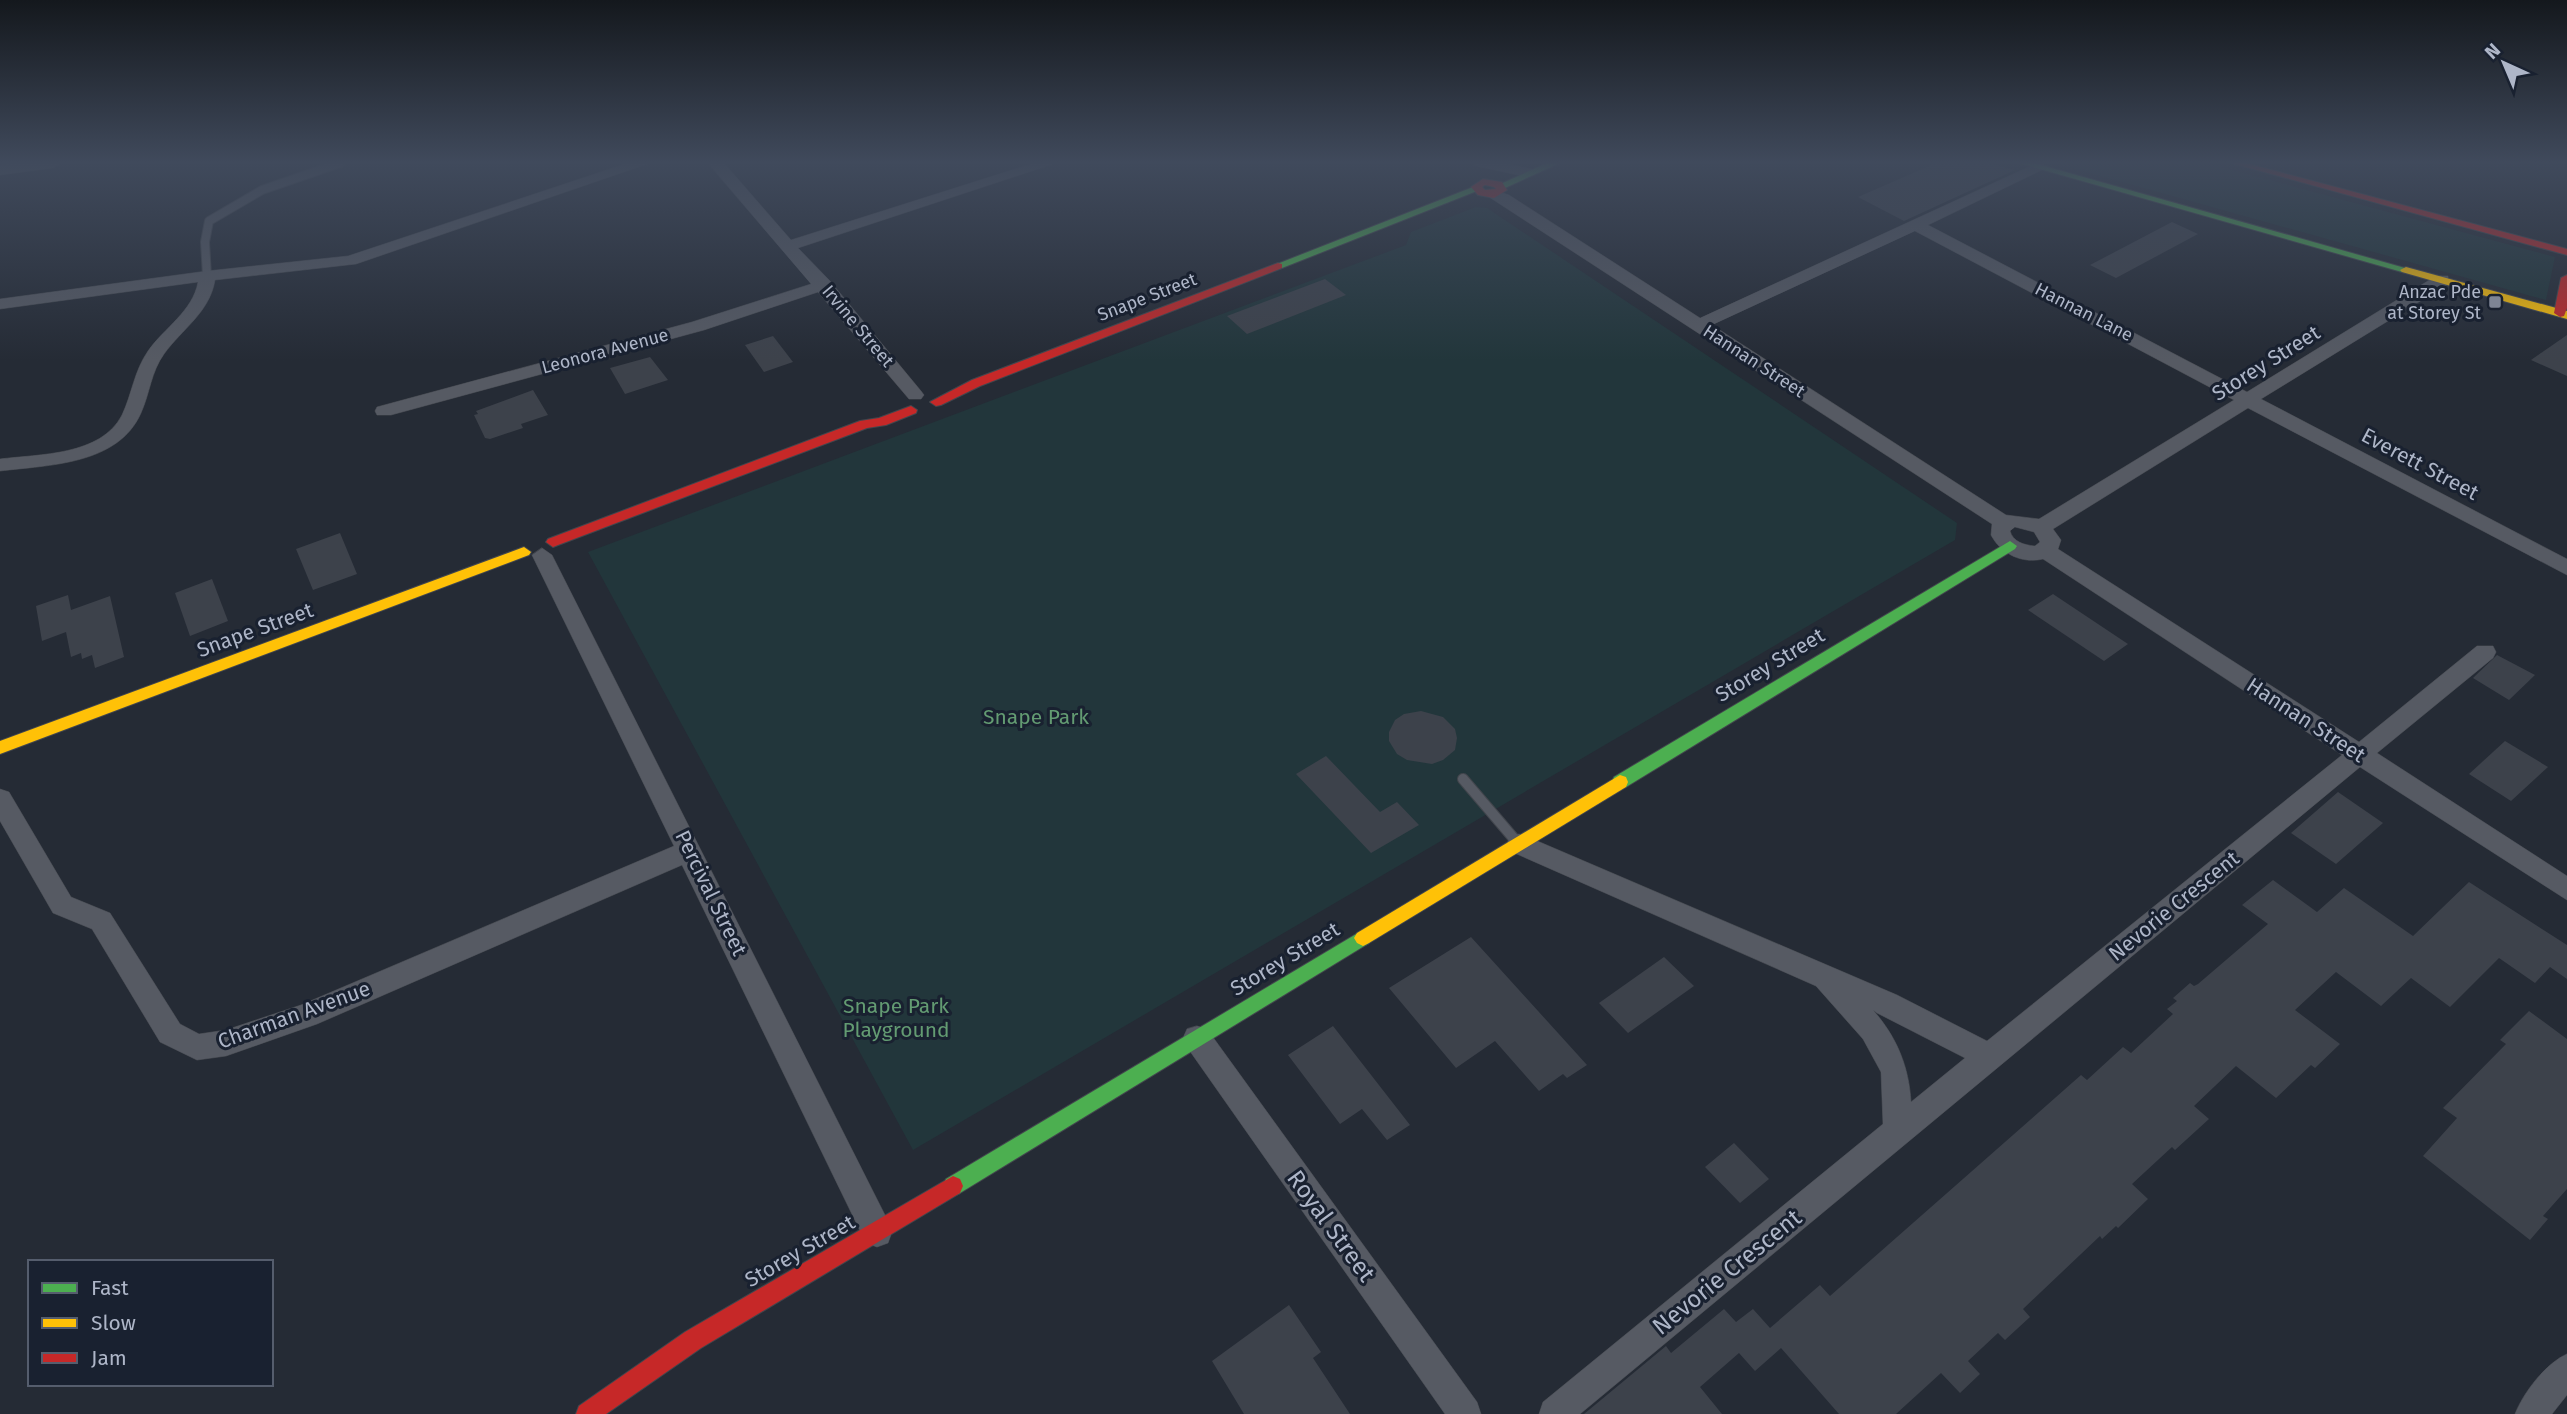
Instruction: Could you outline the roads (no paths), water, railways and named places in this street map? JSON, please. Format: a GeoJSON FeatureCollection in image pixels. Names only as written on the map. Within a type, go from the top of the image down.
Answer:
{"type":"FeatureCollection","features":[{"type":"Feature","properties":{"kind":"street"},"geometry":{"type":"LineString","coordinates":[[0,304],[207,275],[349,261],[445,229]]}},
{"type":"Feature","properties":{"kind":"street","name":"Irvine Street"},"geometry":{"type":"LineString","coordinates":[[774,229],[824,285],[919,401]]}},
{"type":"Feature","properties":{"kind":"street"},"geometry":{"type":"LineString","coordinates":[[789,246],[842,229]]}},
{"type":"Feature","properties":{"kind":"street","name":"Snape Street"},"geometry":{"type":"LineString","coordinates":[[0,748],[1381,229]]}},
{"type":"Feature","properties":{"kind":"street","name":"Hannan Street"},"geometry":{"type":"LineString","coordinates":[[1557,229],[1698,325],[2004,523]]}},
{"type":"Feature","properties":{"kind":"street"},"geometry":{"type":"LineString","coordinates":[[1698,325],[1907,229]]}},
{"type":"Feature","properties":{"kind":"street","name":"Hannan Lane"},"geometry":{"type":"LineString","coordinates":[[1924,229],[2252,400]]}},
{"type":"Feature","properties":{"kind":"street"},"geometry":{"type":"LineString","coordinates":[[2260,229],[2563,314],[2567,278]]}},
{"type":"Feature","properties":{"kind":"street"},"geometry":{"type":"LineString","coordinates":[[2481,229],[2567,252]]}},
{"type":"Feature","properties":{"kind":"street"},"geometry":{"type":"LineString","coordinates":[[0,465],[89,449],[108,441],[123,428],[148,366],[165,342],[197,308],[206,288],[207,275]]}},
{"type":"Feature","properties":{"kind":"street","name":"Storey Street"},"geometry":{"type":"LineString","coordinates":[[2041,527],[2252,400],[2442,280]]}},
{"type":"Feature","properties":{"kind":"street","name":"Leonora Avenue"},"geometry":{"type":"LineString","coordinates":[[384,411],[698,326],[824,285]]}},
{"type":"Feature","properties":{"kind":"street","name":"Everett Street"},"geometry":{"type":"LineString","coordinates":[[2252,400],[2567,568]]}},
{"type":"Feature","properties":{"kind":"street"},"geometry":{"type":"LineString","coordinates":[[2021,520],[2041,527],[2051,540],[2045,550],[2028,553],[2010,546],[1999,534],[2004,523],[2021,520]]}},
{"type":"Feature","properties":{"kind":"street","name":"Percival Street"},"geometry":{"type":"LineString","coordinates":[[538,546],[691,850],[877,1232]]}},
{"type":"Feature","properties":{"kind":"street","name":"Storey Street"},"geometry":{"type":"LineString","coordinates":[[587,1414],[641,1372],[715,1326],[877,1232],[2010,546]]}},
{"type":"Feature","properties":{"kind":"street","name":"Hannan Street"},"geometry":{"type":"LineString","coordinates":[[2045,550],[2567,889]]}},
{"type":"Feature","properties":{"kind":"street","name":"Nevorie Crescent"},"geometry":{"type":"LineString","coordinates":[[1555,1414],[1898,1130],[2485,652]]}},
{"type":"Feature","properties":{"kind":"street","name":"Charman Avenue"},"geometry":{"type":"LineString","coordinates":[[0,799],[62,905],[101,921],[170,1032],[197,1048],[226,1043],[307,1015],[691,850]]}},
{"type":"Feature","properties":{"kind":"street"},"geometry":{"type":"LineString","coordinates":[[1519,844],[1887,1004],[1989,1056]]}},
{"type":"Feature","properties":{"kind":"street"},"geometry":{"type":"LineString","coordinates":[[1826,978],[1873,1030],[1895,1071],[1898,1130]]}},
{"type":"Feature","properties":{"kind":"street","name":"Royal Street"},"geometry":{"type":"LineString","coordinates":[[1197,1038],[1465,1414]]}},
{"type":"Feature","properties":{"kind":"street"},"geometry":{"type":"LineString","coordinates":[[2531,1414],[2567,1370]]}},
{"type":"Feature","properties":{"kind":"lane"},"geometry":{"type":"LineString","coordinates":[[207,229],[205,242],[207,275]]}},
{"type":"Feature","properties":{"kind":"lane"},"geometry":{"type":"LineString","coordinates":[[1463,779],[1519,844]]}},
{"type":"Feature","properties":{"kind":"place","name":"Anzac Pde at Storey St"},"geometry":{"type":"Point","coordinates":[2495,302]}},
{"type":"Feature","properties":{"kind":"park label","name":"Snape Park"},"geometry":{"type":"Point","coordinates":[1036,717]}},
{"type":"Feature","properties":{"kind":"park label","name":"Snape Park Playground"},"geometry":{"type":"Point","coordinates":[896,1018]}}]}
